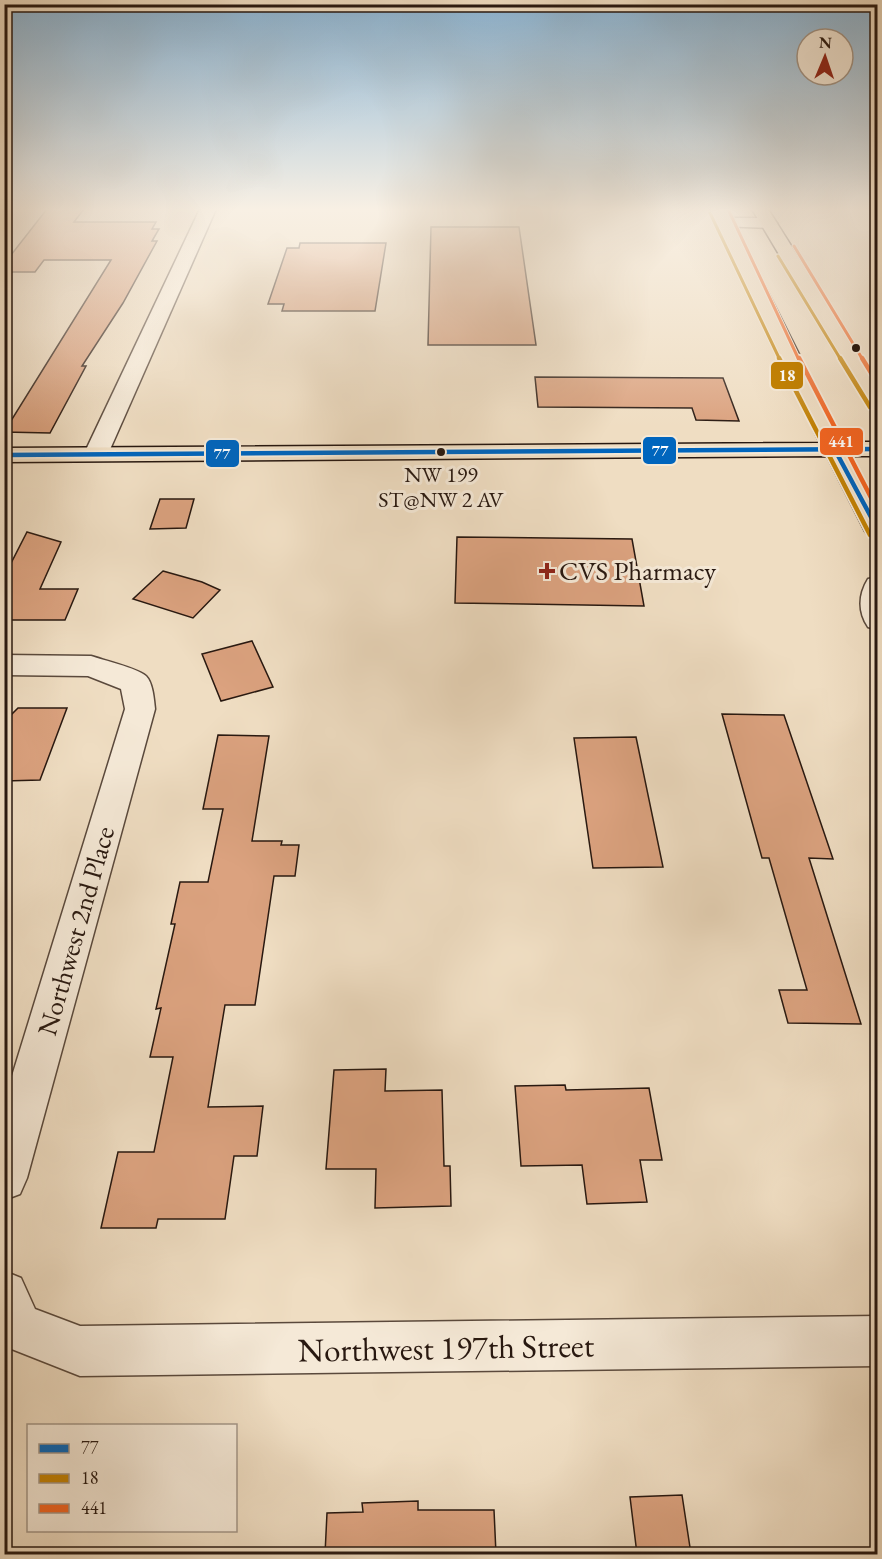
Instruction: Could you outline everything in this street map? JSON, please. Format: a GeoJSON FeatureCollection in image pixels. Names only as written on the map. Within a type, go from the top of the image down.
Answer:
{"type":"FeatureCollection","features":[{"type":"Feature","properties":{"kind":"main road"},"geometry":{"type":"LineString","coordinates":[[752,282],[878,531]]}},
{"type":"Feature","properties":{"kind":"main road"},"geometry":{"type":"LineString","coordinates":[[805,282],[878,402]]}},
{"type":"Feature","properties":{"kind":"main road"},"geometry":{"type":"LineString","coordinates":[[4,455],[878,449]]}},
{"type":"Feature","properties":{"kind":"street"},"geometry":{"type":"LineString","coordinates":[[96,454],[175,282]]}},
{"type":"Feature","properties":{"kind":"street"},"geometry":{"type":"LineString","coordinates":[[878,585],[873,609],[878,621]]}},
{"type":"Feature","properties":{"kind":"street","name":"Northwest 2nd Place"},"geometry":{"type":"LineString","coordinates":[[4,665],[91,666],[135,683],[140,708],[4,1178]]}},
{"type":"Feature","properties":{"kind":"street","name":"Northwest 197th Street"},"geometry":{"type":"LineString","coordinates":[[11,1311],[80,1350],[878,1341]]}},
{"type":"Feature","properties":{"kind":"building"},"geometry":{"type":"Polygon","coordinates":[[[97,282],[135,282],[82,366],[86,366],[50,433],[4,432],[97,282]]]}},
{"type":"Feature","properties":{"kind":"building"},"geometry":{"type":"Polygon","coordinates":[[[276,282],[380,282],[375,311],[282,311],[284,304],[268,304],[276,282]]]}},
{"type":"Feature","properties":{"kind":"building"},"geometry":{"type":"Polygon","coordinates":[[[430,282],[527,282],[536,345],[428,345],[430,282]]]}},
{"type":"Feature","properties":{"kind":"building"},"geometry":{"type":"Polygon","coordinates":[[[535,377],[723,378],[739,421],[696,420],[692,408],[538,407],[535,377]]]}},
{"type":"Feature","properties":{"kind":"building"},"geometry":{"type":"Polygon","coordinates":[[[160,499],[194,499],[186,528],[150,529],[160,499]]]}},
{"type":"Feature","properties":{"kind":"building"},"geometry":{"type":"Polygon","coordinates":[[[27,532],[61,542],[40,589],[78,589],[65,620],[4,620],[4,577],[27,532]]]}},
{"type":"Feature","properties":{"kind":"building","name":"CVS Pharmacy"},"geometry":{"type":"Polygon","coordinates":[[[457,537],[632,539],[644,606],[455,603],[457,537]]]}},
{"type":"Feature","properties":{"kind":"building"},"geometry":{"type":"Polygon","coordinates":[[[163,571],[202,582],[220,590],[193,618],[133,599],[163,571]]]}},
{"type":"Feature","properties":{"kind":"building"},"geometry":{"type":"Polygon","coordinates":[[[252,641],[273,687],[221,701],[202,654],[252,641]]]}},
{"type":"Feature","properties":{"kind":"building"},"geometry":{"type":"Polygon","coordinates":[[[18,708],[67,708],[40,780],[4,781],[4,731],[11,715],[18,708]]]}},
{"type":"Feature","properties":{"kind":"building"},"geometry":{"type":"Polygon","coordinates":[[[722,714],[784,715],[833,859],[809,858],[861,1024],[788,1023],[779,990],[807,990],[769,858],[762,858],[722,714]]]}},
{"type":"Feature","properties":{"kind":"building"},"geometry":{"type":"Polygon","coordinates":[[[218,735],[269,736],[252,841],[282,841],[281,845],[299,845],[295,876],[274,876],[255,1005],[225,1005],[208,1107],[263,1106],[257,1156],[234,1156],[225,1219],[158,1219],[156,1228],[101,1228],[118,1152],[154,1152],[173,1057],[150,1057],[161,1008],[156,1009],[175,924],[171,924],[180,882],[208,882],[223,809],[203,809],[218,735]]]}},
{"type":"Feature","properties":{"kind":"building"},"geometry":{"type":"Polygon","coordinates":[[[636,737],[663,867],[593,868],[574,738],[636,737]]]}},
{"type":"Feature","properties":{"kind":"building"},"geometry":{"type":"Polygon","coordinates":[[[386,1069],[385,1091],[442,1090],[444,1166],[450,1166],[451,1206],[375,1208],[376,1169],[326,1169],[334,1070],[386,1069]]]}},
{"type":"Feature","properties":{"kind":"building"},"geometry":{"type":"Polygon","coordinates":[[[565,1085],[566,1090],[649,1088],[662,1160],[640,1160],[647,1202],[587,1204],[582,1165],[521,1166],[515,1086],[565,1085]]]}},
{"type":"Feature","properties":{"kind":"building"},"geometry":{"type":"Polygon","coordinates":[[[682,1495],[691,1554],[637,1554],[630,1497],[682,1495]]]}},
{"type":"Feature","properties":{"kind":"building"},"geometry":{"type":"Polygon","coordinates":[[[418,1501],[418,1510],[494,1510],[496,1554],[325,1554],[327,1513],[363,1512],[362,1503],[418,1501]]]}},
{"type":"Feature","properties":{"kind":"transit line","name":"18"},"geometry":{"type":"LineString","coordinates":[[743,282],[791,384],[870,535]]}},
{"type":"Feature","properties":{"kind":"transit line","name":"441"},"geometry":{"type":"LineString","coordinates":[[762,282],[807,376],[878,511]]}},
{"type":"Feature","properties":{"kind":"transit line","name":"18"},"geometry":{"type":"LineString","coordinates":[[794,282],[870,407]]}},
{"type":"Feature","properties":{"kind":"transit line","name":"441"},"geometry":{"type":"LineString","coordinates":[[816,282],[878,384]]}},
{"type":"Feature","properties":{"kind":"transit line","name":"77"},"geometry":{"type":"LineString","coordinates":[[4,455],[878,449]]}},
{"type":"Feature","properties":{"kind":"transit line","name":"77"},"geometry":{"type":"LineString","coordinates":[[835,450],[878,530]]}},
{"type":"Feature","properties":{"kind":"place","name":"NW 199 ST@NW 2 AV"},"geometry":{"type":"Point","coordinates":[441,452]}},
{"type":"Feature","properties":{"kind":"place","name":"CVS Pharmacy"},"geometry":{"type":"Point","coordinates":[547,571]}}]}
